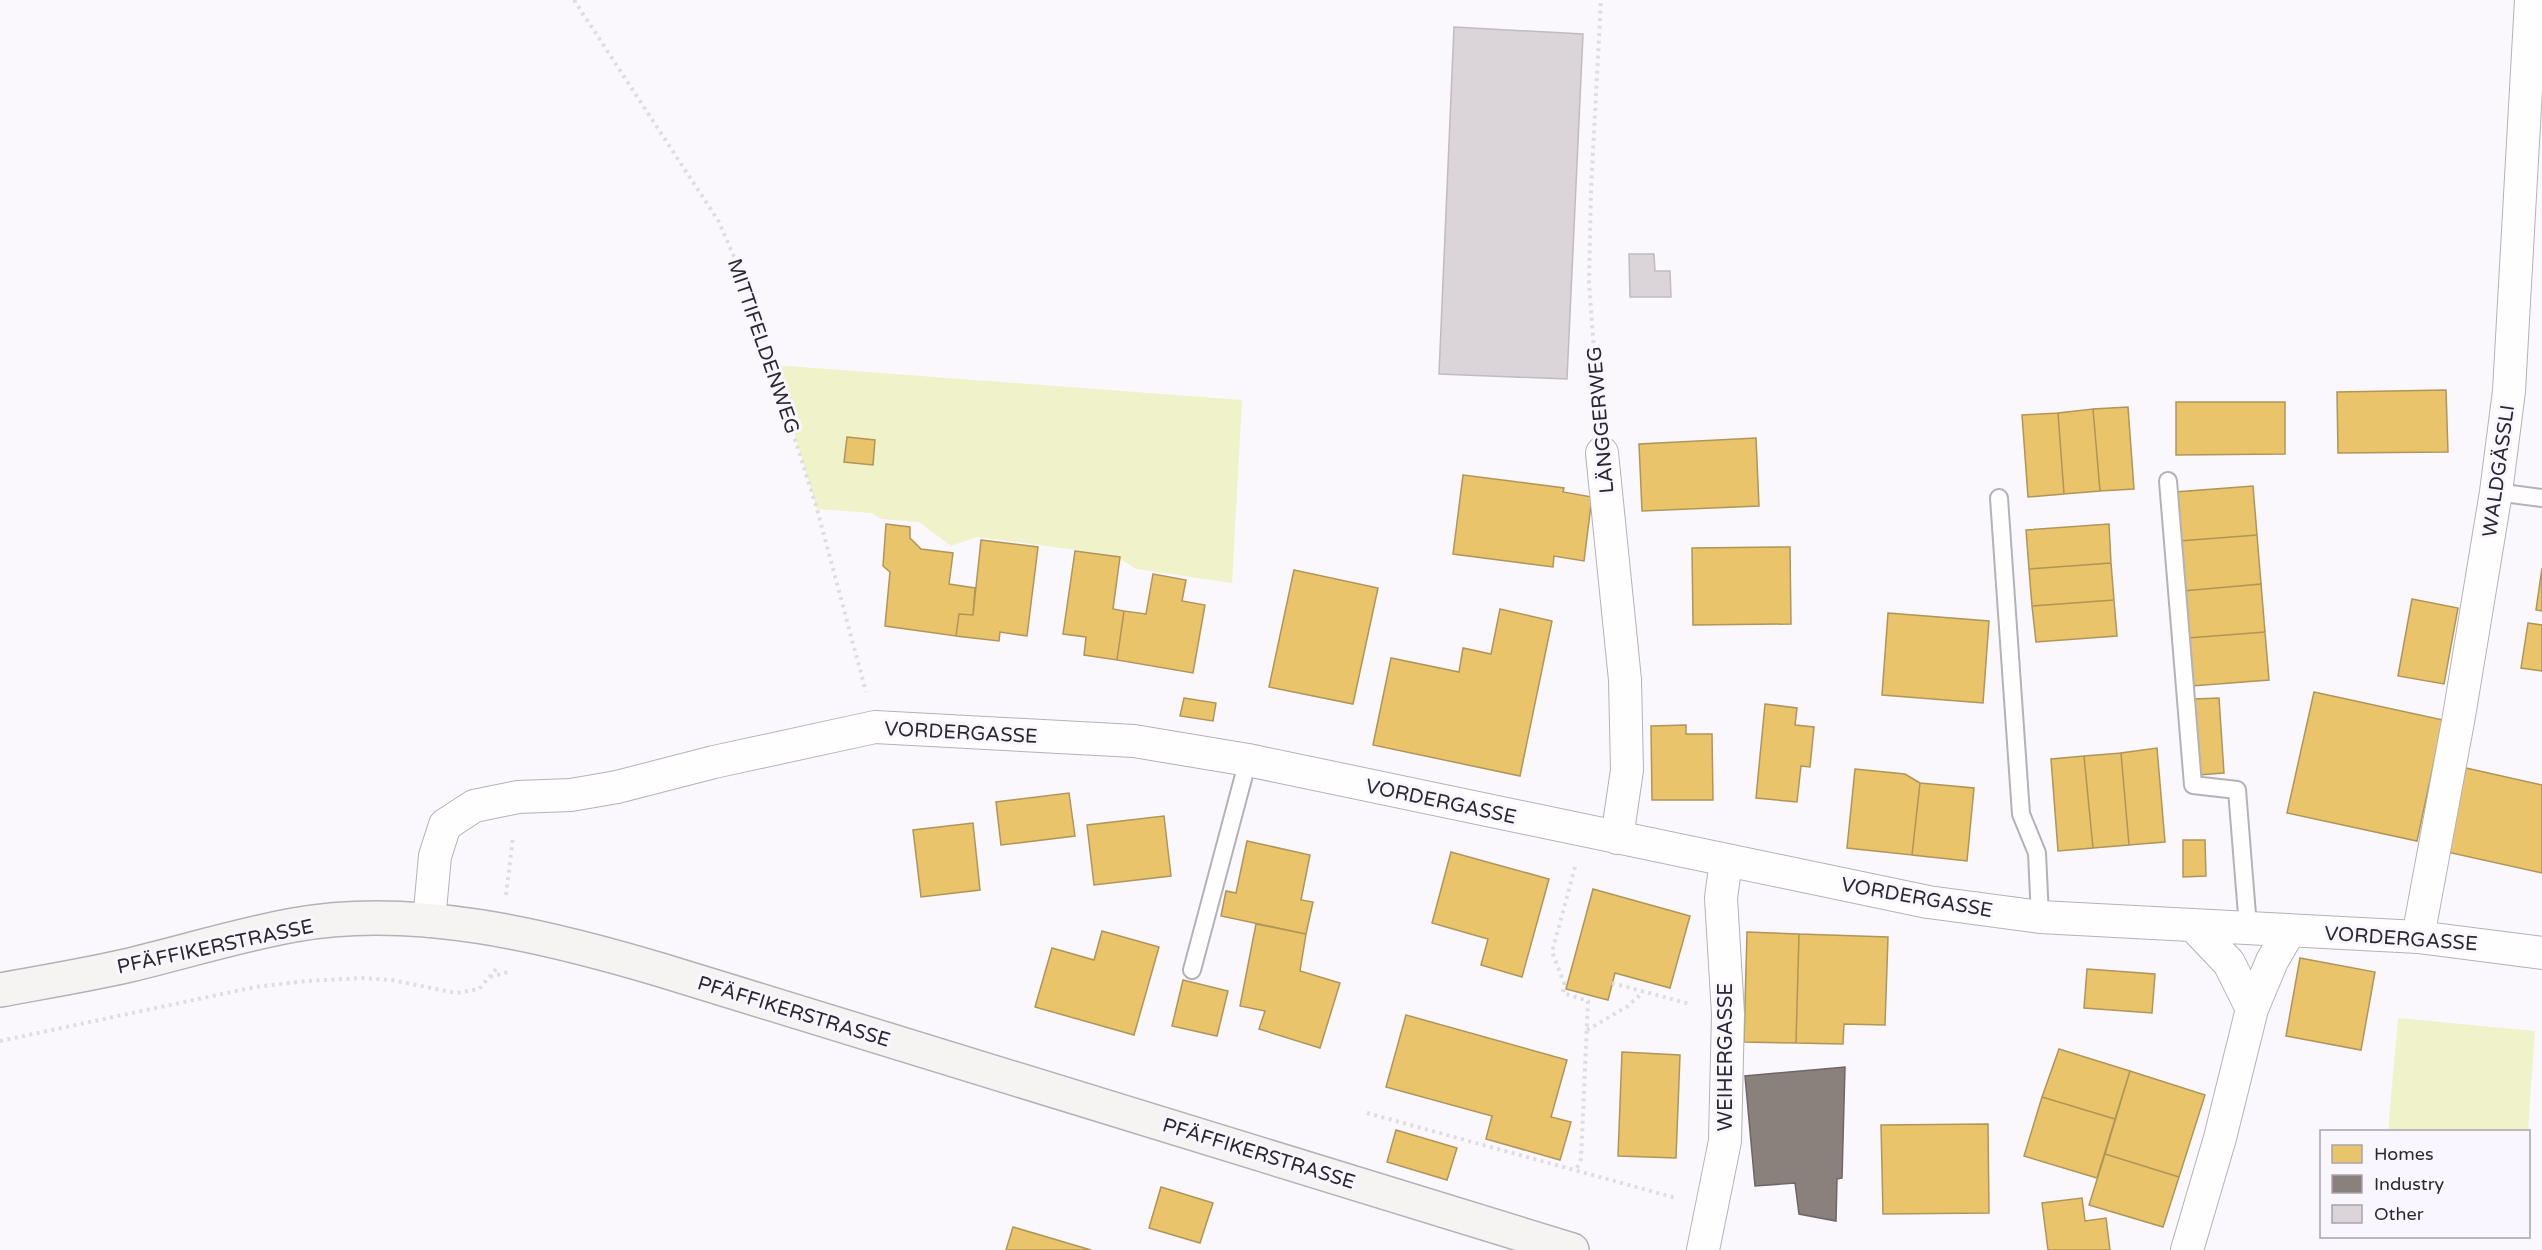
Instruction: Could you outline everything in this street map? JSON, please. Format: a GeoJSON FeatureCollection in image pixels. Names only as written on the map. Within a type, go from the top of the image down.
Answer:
{"type":"FeatureCollection","features":[{"type":"Feature","properties":{"kind":"main road","name":"PFÄFFIKERSTRASSE"},"geometry":{"type":"LineString","coordinates":[[0,990],[126,966],[295,925],[362,919],[429,921],[501,930],[574,944],[1572,1250]]}},
{"type":"Feature","properties":{"kind":"street","name":"WALDGÄSSLI"},"geometry":{"type":"LineString","coordinates":[[2418,937],[2459,716],[2496,492],[2509,391],[2531,0]]}},
{"type":"Feature","properties":{"kind":"street","name":"LÄNGGERWEG"},"geometry":{"type":"LineString","coordinates":[[1602,453],[1625,680],[1627,770],[1617,838]]}},
{"type":"Feature","properties":{"kind":"street","name":"VORDERGASSE"},"geometry":{"type":"LineString","coordinates":[[429,921],[435,856],[445,825],[474,806],[518,797],[571,795],[617,788],[726,760],[875,727],[1134,741],[1248,760],[1928,902],[2040,917],[2418,937],[2542,954]]}},
{"type":"Feature","properties":{"kind":"street","name":"WEIHERGASSE"},"geometry":{"type":"LineString","coordinates":[[1703,1250],[1725,1141],[1728,1014],[1721,898],[1726,861]]}},
{"type":"Feature","properties":{"kind":"street"},"geometry":{"type":"LineString","coordinates":[[2193,926],[2229,963],[2252,1009]]}},
{"type":"Feature","properties":{"kind":"street"},"geometry":{"type":"LineString","coordinates":[[2187,1250],[2220,1138],[2252,1009],[2272,961],[2290,930]]}},
{"type":"Feature","properties":{"kind":"lane"},"geometry":{"type":"LineString","coordinates":[[2168,481],[2193,785],[2237,790],[2248,927]]}},
{"type":"Feature","properties":{"kind":"lane"},"geometry":{"type":"LineString","coordinates":[[2496,492],[2542,498]]}},
{"type":"Feature","properties":{"kind":"lane"},"geometry":{"type":"LineString","coordinates":[[1999,498],[2021,814],[2037,853],[2040,917]]}},
{"type":"Feature","properties":{"kind":"lane"},"geometry":{"type":"LineString","coordinates":[[1192,970],[1248,760]]}},
{"type":"Feature","properties":{"kind":"path","name":"MITTIFELDENWEG"},"geometry":{"type":"LineString","coordinates":[[574,0],[719,222],[747,287],[774,365],[818,509],[875,727]]}},
{"type":"Feature","properties":{"kind":"path","name":"LÄNGGERWEG"},"geometry":{"type":"LineString","coordinates":[[1601,0],[1588,282],[1602,453]]}},
{"type":"Feature","properties":{"kind":"path"},"geometry":{"type":"LineString","coordinates":[[507,890],[518,797]]}},
{"type":"Feature","properties":{"kind":"path"},"geometry":{"type":"LineString","coordinates":[[1576,1170],[1581,1159],[1588,1000],[1563,993],[1564,983],[1552,952],[1585,832]]}},
{"type":"Feature","properties":{"kind":"path"},"geometry":{"type":"LineString","coordinates":[[0,1041],[255,987],[308,981],[392,980],[456,993],[479,989],[497,968]]}},
{"type":"Feature","properties":{"kind":"path"},"geometry":{"type":"LineString","coordinates":[[1612,983],[1680,1002]]}},
{"type":"Feature","properties":{"kind":"path"},"geometry":{"type":"LineString","coordinates":[[1587,1030],[1628,1006],[1643,992]]}},
{"type":"Feature","properties":{"kind":"path"},"geometry":{"type":"LineString","coordinates":[[1367,1113],[1664,1194]]}},
{"type":"Feature","properties":{"kind":"green space"},"geometry":{"type":"Polygon","coordinates":[[[774,365],[1242,400],[1232,583],[1136,569],[1114,555],[977,537],[951,546],[919,522],[881,519],[872,513],[817,509],[774,365]]]}},
{"type":"Feature","properties":{"kind":"green space"},"geometry":{"type":"Polygon","coordinates":[[[2398,1018],[2535,1031],[2528,1130],[2388,1130],[2398,1018]]]}},
{"type":"Feature","properties":{"kind":"building: Homes"},"geometry":{"type":"Polygon","coordinates":[[[2446,390],[2448,452],[2338,453],[2337,392],[2446,390]]]}},
{"type":"Feature","properties":{"kind":"building: Homes"},"geometry":{"type":"Polygon","coordinates":[[[2176,402],[2285,402],[2285,454],[2176,455],[2176,402]]]}},
{"type":"Feature","properties":{"kind":"building: Homes"},"geometry":{"type":"Polygon","coordinates":[[[2128,407],[2134,489],[2100,491],[2093,409],[2128,407]]]}},
{"type":"Feature","properties":{"kind":"building: Homes"},"geometry":{"type":"Polygon","coordinates":[[[2093,409],[2100,491],[2064,494],[2058,413],[2093,409]]]}},
{"type":"Feature","properties":{"kind":"building: Homes"},"geometry":{"type":"Polygon","coordinates":[[[2058,413],[2064,494],[2028,497],[2022,415],[2058,413]]]}},
{"type":"Feature","properties":{"kind":"building: Homes"},"geometry":{"type":"Polygon","coordinates":[[[847,437],[875,440],[873,465],[844,462],[847,437]]]}},
{"type":"Feature","properties":{"kind":"building: Homes"},"geometry":{"type":"Polygon","coordinates":[[[1756,438],[1759,506],[1642,511],[1639,444],[1756,438]]]}},
{"type":"Feature","properties":{"kind":"building: Homes"},"geometry":{"type":"Polygon","coordinates":[[[1463,475],[1564,488],[1563,492],[1592,497],[1584,561],[1554,556],[1553,567],[1453,554],[1463,475]]]}},
{"type":"Feature","properties":{"kind":"building: Homes"},"geometry":{"type":"Polygon","coordinates":[[[2253,486],[2257,535],[2179,541],[2175,492],[2253,486]]]}},
{"type":"Feature","properties":{"kind":"building: Homes"},"geometry":{"type":"Polygon","coordinates":[[[886,524],[910,527],[910,538],[921,549],[953,553],[949,584],[975,588],[973,615],[959,614],[956,636],[885,626],[890,572],[883,566],[886,524]]]}},
{"type":"Feature","properties":{"kind":"building: Homes"},"geometry":{"type":"Polygon","coordinates":[[[2109,524],[2111,563],[2029,569],[2026,530],[2109,524]]]}},
{"type":"Feature","properties":{"kind":"building: Homes"},"geometry":{"type":"Polygon","coordinates":[[[2257,535],[2261,584],[2183,591],[2179,541],[2257,535]]]}},
{"type":"Feature","properties":{"kind":"building: Homes"},"geometry":{"type":"Polygon","coordinates":[[[981,540],[1038,547],[1027,636],[1000,632],[999,641],[956,636],[959,614],[973,615],[981,540]]]}},
{"type":"Feature","properties":{"kind":"building: Homes"},"geometry":{"type":"Polygon","coordinates":[[[1790,547],[1791,624],[1693,625],[1692,548],[1790,547]]]}},
{"type":"Feature","properties":{"kind":"building: Homes"},"geometry":{"type":"Polygon","coordinates":[[[1075,551],[1120,557],[1113,609],[1124,611],[1117,660],[1084,655],[1086,637],[1063,634],[1075,551]]]}},
{"type":"Feature","properties":{"kind":"building: Homes"},"geometry":{"type":"Polygon","coordinates":[[[2111,563],[2114,600],[2032,606],[2029,569],[2111,563]]]}},
{"type":"Feature","properties":{"kind":"building: Homes"},"geometry":{"type":"Polygon","coordinates":[[[2542,568],[2542,611],[2536,610],[2542,568]]]}},
{"type":"Feature","properties":{"kind":"building: Homes"},"geometry":{"type":"Polygon","coordinates":[[[1294,570],[1378,588],[1353,704],[1269,687],[1294,570]]]}},
{"type":"Feature","properties":{"kind":"building: Homes"},"geometry":{"type":"Polygon","coordinates":[[[1153,574],[1186,580],[1182,601],[1205,605],[1193,673],[1117,660],[1124,611],[1146,614],[1153,574]]]}},
{"type":"Feature","properties":{"kind":"building: Homes"},"geometry":{"type":"Polygon","coordinates":[[[2261,584],[2265,632],[2188,638],[2183,591],[2261,584]]]}},
{"type":"Feature","properties":{"kind":"building: Homes"},"geometry":{"type":"Polygon","coordinates":[[[2412,599],[2458,608],[2444,684],[2398,676],[2412,599]]]}},
{"type":"Feature","properties":{"kind":"building: Homes"},"geometry":{"type":"Polygon","coordinates":[[[2114,600],[2117,636],[2036,642],[2032,606],[2114,600]]]}},
{"type":"Feature","properties":{"kind":"building: Homes"},"geometry":{"type":"Polygon","coordinates":[[[1500,609],[1552,621],[1520,776],[1373,745],[1391,658],[1459,672],[1463,648],[1491,654],[1500,609]]]}},
{"type":"Feature","properties":{"kind":"building: Homes"},"geometry":{"type":"Polygon","coordinates":[[[1888,613],[1989,621],[1983,703],[1882,695],[1888,613]]]}},
{"type":"Feature","properties":{"kind":"building: Homes"},"geometry":{"type":"Polygon","coordinates":[[[2528,623],[2542,625],[2542,671],[2521,668],[2528,623]]]}},
{"type":"Feature","properties":{"kind":"building: Homes"},"geometry":{"type":"Polygon","coordinates":[[[2265,632],[2269,680],[2192,686],[2188,638],[2265,632]]]}},
{"type":"Feature","properties":{"kind":"building: Homes"},"geometry":{"type":"Polygon","coordinates":[[[2314,692],[2443,720],[2417,841],[2287,813],[2314,692]]]}},
{"type":"Feature","properties":{"kind":"building: Homes"},"geometry":{"type":"Polygon","coordinates":[[[1184,698],[1216,703],[1213,721],[1180,716],[1184,698]]]}},
{"type":"Feature","properties":{"kind":"building: Homes"},"geometry":{"type":"Polygon","coordinates":[[[2219,698],[2224,773],[2199,775],[2194,699],[2219,698]]]}},
{"type":"Feature","properties":{"kind":"building: Homes"},"geometry":{"type":"Polygon","coordinates":[[[1765,704],[1797,708],[1795,725],[1814,727],[1810,767],[1801,766],[1797,802],[1756,798],[1765,704]]]}},
{"type":"Feature","properties":{"kind":"building: Homes"},"geometry":{"type":"Polygon","coordinates":[[[1686,725],[1686,734],[1712,734],[1713,800],[1652,800],[1651,726],[1686,725]]]}},
{"type":"Feature","properties":{"kind":"building: Homes"},"geometry":{"type":"Polygon","coordinates":[[[2157,748],[2165,842],[2129,845],[2121,753],[2157,748]]]}},
{"type":"Feature","properties":{"kind":"building: Homes"},"geometry":{"type":"Polygon","coordinates":[[[2121,753],[2129,845],[2093,848],[2084,756],[2121,753]]]}},
{"type":"Feature","properties":{"kind":"building: Homes"},"geometry":{"type":"Polygon","coordinates":[[[2084,756],[2093,848],[2058,851],[2051,759],[2084,756]]]}},
{"type":"Feature","properties":{"kind":"building: Homes"},"geometry":{"type":"Polygon","coordinates":[[[2466,768],[2542,785],[2542,873],[2447,852],[2466,768]]]}},
{"type":"Feature","properties":{"kind":"building: Homes"},"geometry":{"type":"Polygon","coordinates":[[[1855,769],[1905,774],[1920,783],[1912,855],[1847,848],[1855,769]]]}},
{"type":"Feature","properties":{"kind":"building: Homes"},"geometry":{"type":"Polygon","coordinates":[[[1920,783],[1974,788],[1967,861],[1912,855],[1920,783]]]}},
{"type":"Feature","properties":{"kind":"building: Homes"},"geometry":{"type":"Polygon","coordinates":[[[1069,793],[1075,836],[1001,845],[996,802],[1069,793]]]}},
{"type":"Feature","properties":{"kind":"building: Homes"},"geometry":{"type":"Polygon","coordinates":[[[1164,816],[1171,876],[1094,885],[1087,825],[1164,816]]]}},
{"type":"Feature","properties":{"kind":"building: Homes"},"geometry":{"type":"Polygon","coordinates":[[[973,823],[980,890],[921,897],[913,830],[973,823]]]}},
{"type":"Feature","properties":{"kind":"building: Homes"},"geometry":{"type":"Polygon","coordinates":[[[2183,840],[2205,840],[2206,876],[2183,877],[2183,840]]]}},
{"type":"Feature","properties":{"kind":"building: Homes"},"geometry":{"type":"Polygon","coordinates":[[[1247,841],[1310,855],[1301,900],[1313,902],[1306,934],[1221,916],[1226,891],[1236,893],[1247,841]]]}},
{"type":"Feature","properties":{"kind":"building: Homes"},"geometry":{"type":"Polygon","coordinates":[[[1451,852],[1549,879],[1522,977],[1481,965],[1488,939],[1432,923],[1451,852]]]}},
{"type":"Feature","properties":{"kind":"building: Homes"},"geometry":{"type":"Polygon","coordinates":[[[1593,889],[1690,916],[1670,988],[1615,973],[1608,1000],[1566,989],[1593,889]]]}},
{"type":"Feature","properties":{"kind":"building: Homes"},"geometry":{"type":"Polygon","coordinates":[[[1256,924],[1306,934],[1300,971],[1340,983],[1320,1048],[1259,1029],[1265,1011],[1240,1006],[1256,924]]]}},
{"type":"Feature","properties":{"kind":"building: Homes"},"geometry":{"type":"Polygon","coordinates":[[[1102,931],[1159,947],[1134,1035],[1035,1007],[1052,948],[1094,960],[1102,931]]]}},
{"type":"Feature","properties":{"kind":"building: Homes"},"geometry":{"type":"Polygon","coordinates":[[[1747,932],[1799,934],[1796,1043],[1744,1042],[1747,932]]]}},
{"type":"Feature","properties":{"kind":"building: Homes"},"geometry":{"type":"Polygon","coordinates":[[[1799,934],[1888,937],[1885,1025],[1844,1024],[1843,1044],[1796,1043],[1799,934]]]}},
{"type":"Feature","properties":{"kind":"building: Homes"},"geometry":{"type":"Polygon","coordinates":[[[2300,958],[2375,972],[2361,1050],[2286,1036],[2300,958]]]}},
{"type":"Feature","properties":{"kind":"building: Homes"},"geometry":{"type":"Polygon","coordinates":[[[2087,969],[2155,974],[2152,1013],[2084,1008],[2087,969]]]}},
{"type":"Feature","properties":{"kind":"building: Homes"},"geometry":{"type":"Polygon","coordinates":[[[1183,980],[1228,991],[1217,1036],[1172,1026],[1183,980]]]}},
{"type":"Feature","properties":{"kind":"building: Homes"},"geometry":{"type":"Polygon","coordinates":[[[1406,1015],[1567,1060],[1551,1117],[1571,1122],[1560,1160],[1486,1139],[1492,1116],[1386,1087],[1406,1015]]]}},
{"type":"Feature","properties":{"kind":"building: Homes"},"geometry":{"type":"Polygon","coordinates":[[[2059,1049],[2130,1071],[2115,1119],[2042,1097],[2059,1049]]]}},
{"type":"Feature","properties":{"kind":"building: Homes"},"geometry":{"type":"Polygon","coordinates":[[[1622,1052],[1680,1055],[1676,1158],[1618,1156],[1622,1052]]]}},
{"type":"Feature","properties":{"kind":"building: Homes"},"geometry":{"type":"Polygon","coordinates":[[[2130,1071],[2205,1095],[2179,1177],[2105,1154],[2130,1071]]]}},
{"type":"Feature","properties":{"kind":"building: Homes"},"geometry":{"type":"Polygon","coordinates":[[[2042,1097],[2115,1119],[2097,1178],[2024,1156],[2042,1097]]]}},
{"type":"Feature","properties":{"kind":"building: Homes"},"geometry":{"type":"Polygon","coordinates":[[[1988,1124],[1989,1213],[1883,1214],[1881,1125],[1988,1124]]]}},
{"type":"Feature","properties":{"kind":"building: Homes"},"geometry":{"type":"Polygon","coordinates":[[[1396,1130],[1457,1148],[1447,1180],[1387,1162],[1396,1130]]]}},
{"type":"Feature","properties":{"kind":"building: Homes"},"geometry":{"type":"Polygon","coordinates":[[[2105,1154],[2179,1177],[2163,1227],[2089,1205],[2105,1154]]]}},
{"type":"Feature","properties":{"kind":"building: Homes"},"geometry":{"type":"Polygon","coordinates":[[[1161,1187],[1213,1203],[1200,1243],[1149,1228],[1161,1187]]]}},
{"type":"Feature","properties":{"kind":"building: Homes"},"geometry":{"type":"Polygon","coordinates":[[[2082,1198],[2085,1221],[2106,1218],[2110,1250],[2048,1250],[2042,1203],[2082,1198]]]}},
{"type":"Feature","properties":{"kind":"building: Homes"},"geometry":{"type":"Polygon","coordinates":[[[1013,1227],[1091,1250],[1006,1250],[1013,1227]]]}},
{"type":"Feature","properties":{"kind":"building: Industry"},"geometry":{"type":"Polygon","coordinates":[[[1845,1067],[1842,1178],[1837,1179],[1836,1221],[1799,1214],[1795,1183],[1755,1186],[1745,1076],[1845,1067]]]}},
{"type":"Feature","properties":{"kind":"building: Other"},"geometry":{"type":"Polygon","coordinates":[[[1454,27],[1583,34],[1567,379],[1439,374],[1454,27]]]}},
{"type":"Feature","properties":{"kind":"building: Other"},"geometry":{"type":"Polygon","coordinates":[[[1629,254],[1654,254],[1655,271],[1670,271],[1671,297],[1630,297],[1629,254]]]}}]}
